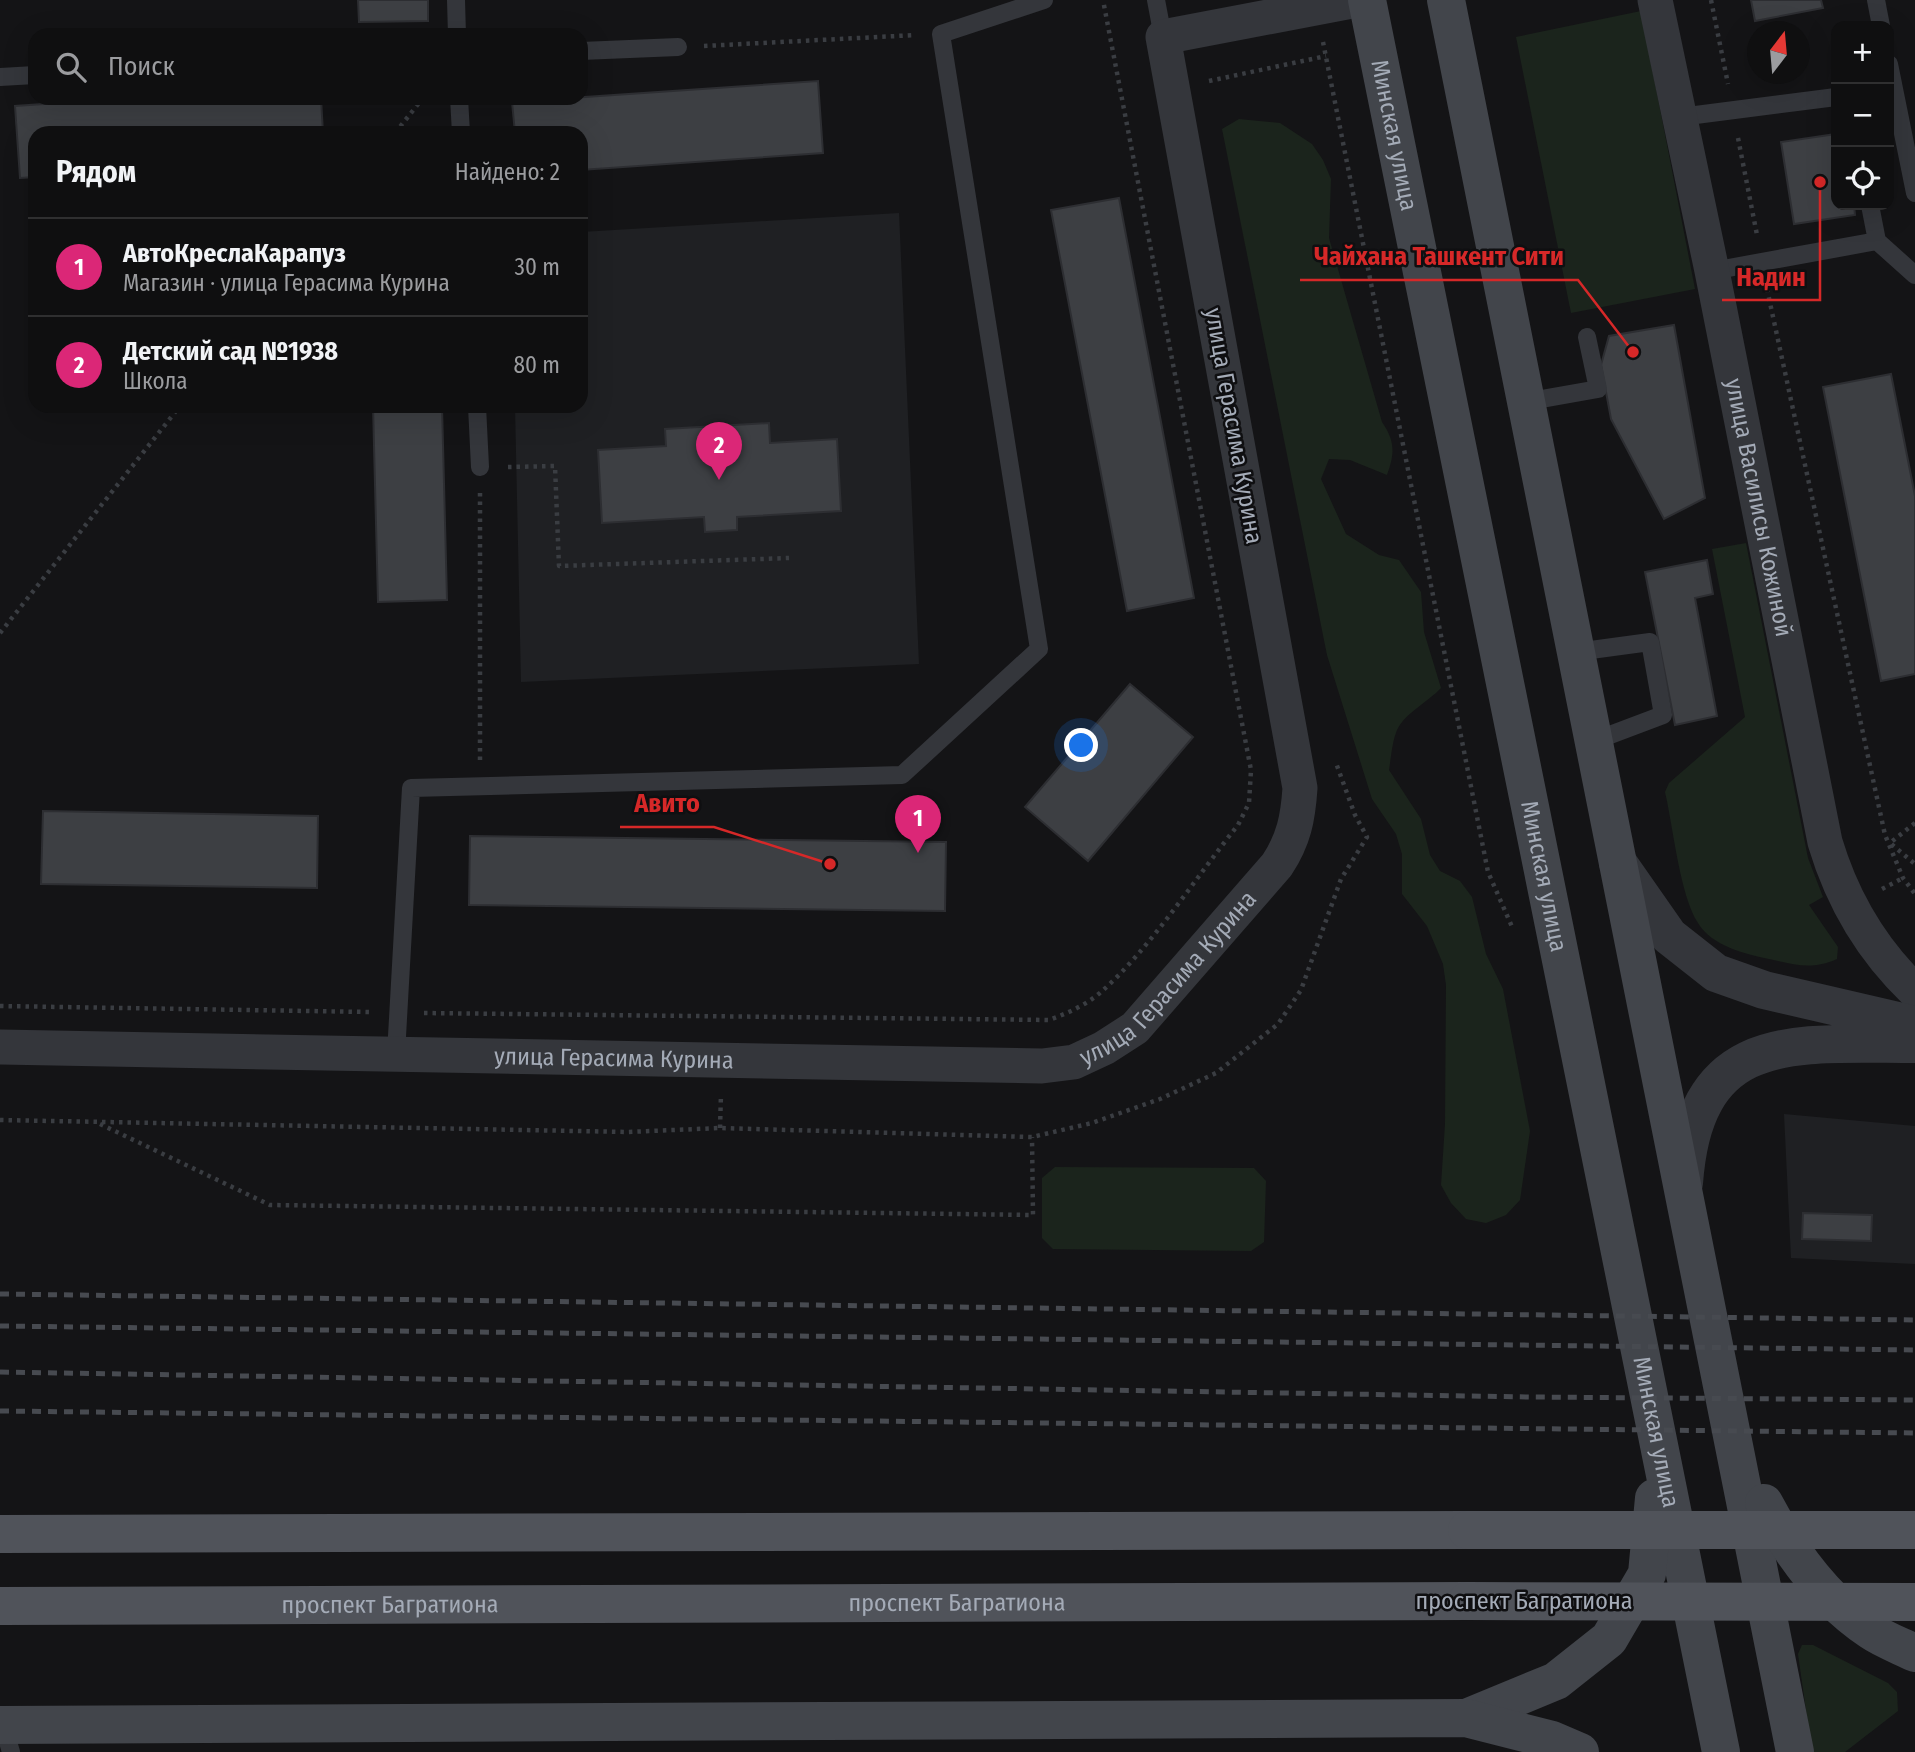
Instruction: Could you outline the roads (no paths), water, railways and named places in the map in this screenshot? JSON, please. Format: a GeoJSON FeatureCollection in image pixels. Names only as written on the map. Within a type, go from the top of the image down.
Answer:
{"type":"FeatureCollection","features":[{"type":"Feature","properties":{"kind":"main road","name":"Минская улица"},"geometry":{"type":"LineString","coordinates":[[1367,0],[1721,1752]]}},
{"type":"Feature","properties":{"kind":"main road"},"geometry":{"type":"LineString","coordinates":[[1446,0],[1795,1752]]}},
{"type":"Feature","properties":{"kind":"main road"},"geometry":{"type":"LineString","coordinates":[[1466,1718],[1556,1681],[1609,1639],[1647,1574],[1659,1445]]}},
{"type":"Feature","properties":{"kind":"main road"},"geometry":{"type":"LineString","coordinates":[[1736,1450],[1786,1545],[1821,1587],[1871,1632],[1915,1653]]}},
{"type":"Feature","properties":{"kind":"main road"},"geometry":{"type":"LineString","coordinates":[[0,1534],[1915,1530]]}},
{"type":"Feature","properties":{"kind":"main road","name":"проспект Багратиона"},"geometry":{"type":"LineString","coordinates":[[0,1606],[1915,1602]]}},
{"type":"Feature","properties":{"kind":"main road"},"geometry":{"type":"LineString","coordinates":[[5,1734],[1466,1718],[1552,1740],[1580,1752]]}},
{"type":"Feature","properties":{"kind":"street"},"geometry":{"type":"LineString","coordinates":[[1163,37],[1357,0]]}},
{"type":"Feature","properties":{"kind":"street","name":"улица Василисы Кожиной"},"geometry":{"type":"LineString","coordinates":[[1655,0],[1712,271],[1825,842],[1849,905],[1890,968],[1915,991]]}},
{"type":"Feature","properties":{"kind":"street","name":"улица Герасима Курина"},"geometry":{"type":"LineString","coordinates":[[0,1047],[1042,1066],[1074,1062],[1104,1048],[1135,1028],[1277,865],[1291,843],[1298,820],[1300,788],[1163,37]]}},
{"type":"Feature","properties":{"kind":"street"},"geometry":{"type":"LineString","coordinates":[[1618,863],[1669,936],[1716,973],[1764,990],[1915,1025]]}},
{"type":"Feature","properties":{"kind":"street"},"geometry":{"type":"LineString","coordinates":[[1684,1189],[1687,1146],[1699,1111],[1731,1068],[1754,1056],[1788,1047],[1915,1044]]}},
{"type":"Feature","properties":{"kind":"lane"},"geometry":{"type":"LineString","coordinates":[[456,0],[457,28]]}},
{"type":"Feature","properties":{"kind":"lane"},"geometry":{"type":"LineString","coordinates":[[396,1054],[411,788],[901,775],[1039,649],[941,34],[1044,0]]}},
{"type":"Feature","properties":{"kind":"lane"},"geometry":{"type":"LineString","coordinates":[[1156,0],[1163,37]]}},
{"type":"Feature","properties":{"kind":"lane"},"geometry":{"type":"LineString","coordinates":[[1876,0],[1880,21]]}},
{"type":"Feature","properties":{"kind":"lane"},"geometry":{"type":"LineString","coordinates":[[588,51],[678,47]]}},
{"type":"Feature","properties":{"kind":"lane"},"geometry":{"type":"LineString","coordinates":[[0,77],[28,75]]}},
{"type":"Feature","properties":{"kind":"lane"},"geometry":{"type":"LineString","coordinates":[[1893,84],[1915,193]]}},
{"type":"Feature","properties":{"kind":"lane"},"geometry":{"type":"LineString","coordinates":[[1680,117],[1831,98]]}},
{"type":"Feature","properties":{"kind":"lane"},"geometry":{"type":"LineString","coordinates":[[459,105],[461,126]]}},
{"type":"Feature","properties":{"kind":"lane"},"geometry":{"type":"LineString","coordinates":[[1871,210],[1877,241],[1915,275]]}},
{"type":"Feature","properties":{"kind":"lane"},"geometry":{"type":"LineString","coordinates":[[1712,271],[1877,241]]}},
{"type":"Feature","properties":{"kind":"lane"},"geometry":{"type":"LineString","coordinates":[[1525,402],[1598,389],[1587,337]]}},
{"type":"Feature","properties":{"kind":"lane"},"geometry":{"type":"LineString","coordinates":[[477,413],[480,467]]}},
{"type":"Feature","properties":{"kind":"lane"},"geometry":{"type":"LineString","coordinates":[[1576,652],[1650,642],[1663,715],[1594,741]]}},
{"type":"Feature","properties":{"kind":"railway"},"geometry":{"type":"LineString","coordinates":[[0,1294],[1915,1320]]}},
{"type":"Feature","properties":{"kind":"railway"},"geometry":{"type":"LineString","coordinates":[[0,1326],[1915,1350]]}},
{"type":"Feature","properties":{"kind":"railway"},"geometry":{"type":"LineString","coordinates":[[0,1372],[1530,1397],[1915,1400]]}},
{"type":"Feature","properties":{"kind":"railway"},"geometry":{"type":"LineString","coordinates":[[0,1411],[1915,1433]]}},
{"type":"Feature","properties":{"kind":"place","name":"Надин"},"geometry":{"type":"Point","coordinates":[1820,182]}},
{"type":"Feature","properties":{"kind":"place","name":"Чайхана Ташкент Сити"},"geometry":{"type":"Point","coordinates":[1633,352]}},
{"type":"Feature","properties":{"kind":"place","name":"Детский сад №1938"},"geometry":{"type":"Point","coordinates":[719,480]}},
{"type":"Feature","properties":{"kind":"place","name":"АвтоКреслаКарапуз"},"geometry":{"type":"Point","coordinates":[918,853]}},
{"type":"Feature","properties":{"kind":"place","name":"Авито"},"geometry":{"type":"Point","coordinates":[830,864]}}]}
